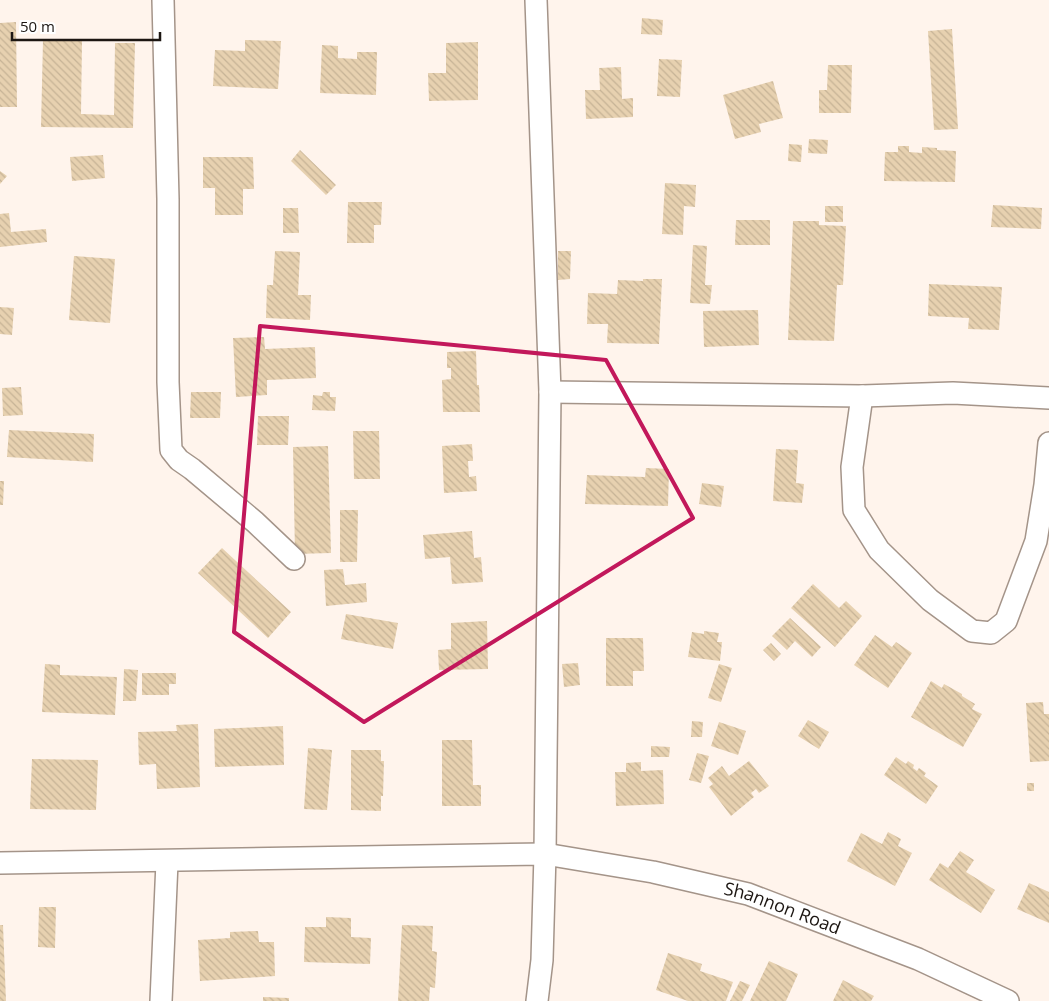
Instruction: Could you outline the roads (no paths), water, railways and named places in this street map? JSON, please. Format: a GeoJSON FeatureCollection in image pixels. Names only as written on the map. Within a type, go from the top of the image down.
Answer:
{"type":"FeatureCollection","features":[{"type":"Feature","properties":{"kind":"street"},"geometry":{"type":"LineString","coordinates":[[163,0],[168,199],[168,382],[171,450],[179,460],[255,522],[294,559]]}},
{"type":"Feature","properties":{"kind":"street"},"geometry":{"type":"LineString","coordinates":[[536,0],[550,392],[545,854],[542,960],[537,1001]]}},
{"type":"Feature","properties":{"kind":"street"},"geometry":{"type":"LineString","coordinates":[[550,392],[862,396],[953,393],[1049,398]]}},
{"type":"Feature","properties":{"kind":"street"},"geometry":{"type":"LineString","coordinates":[[862,396],[852,466],[854,510],[879,550],[930,600],[972,632],[991,633],[1006,621],[1036,541],[1045,485],[1049,443]]}},
{"type":"Feature","properties":{"kind":"street","name":"Shannon Road"},"geometry":{"type":"LineString","coordinates":[[0,863],[167,862],[545,854],[653,872],[748,894],[918,959],[1008,1001]]}},
{"type":"Feature","properties":{"kind":"street"},"geometry":{"type":"LineString","coordinates":[[161,1001],[167,862]]}}]}
